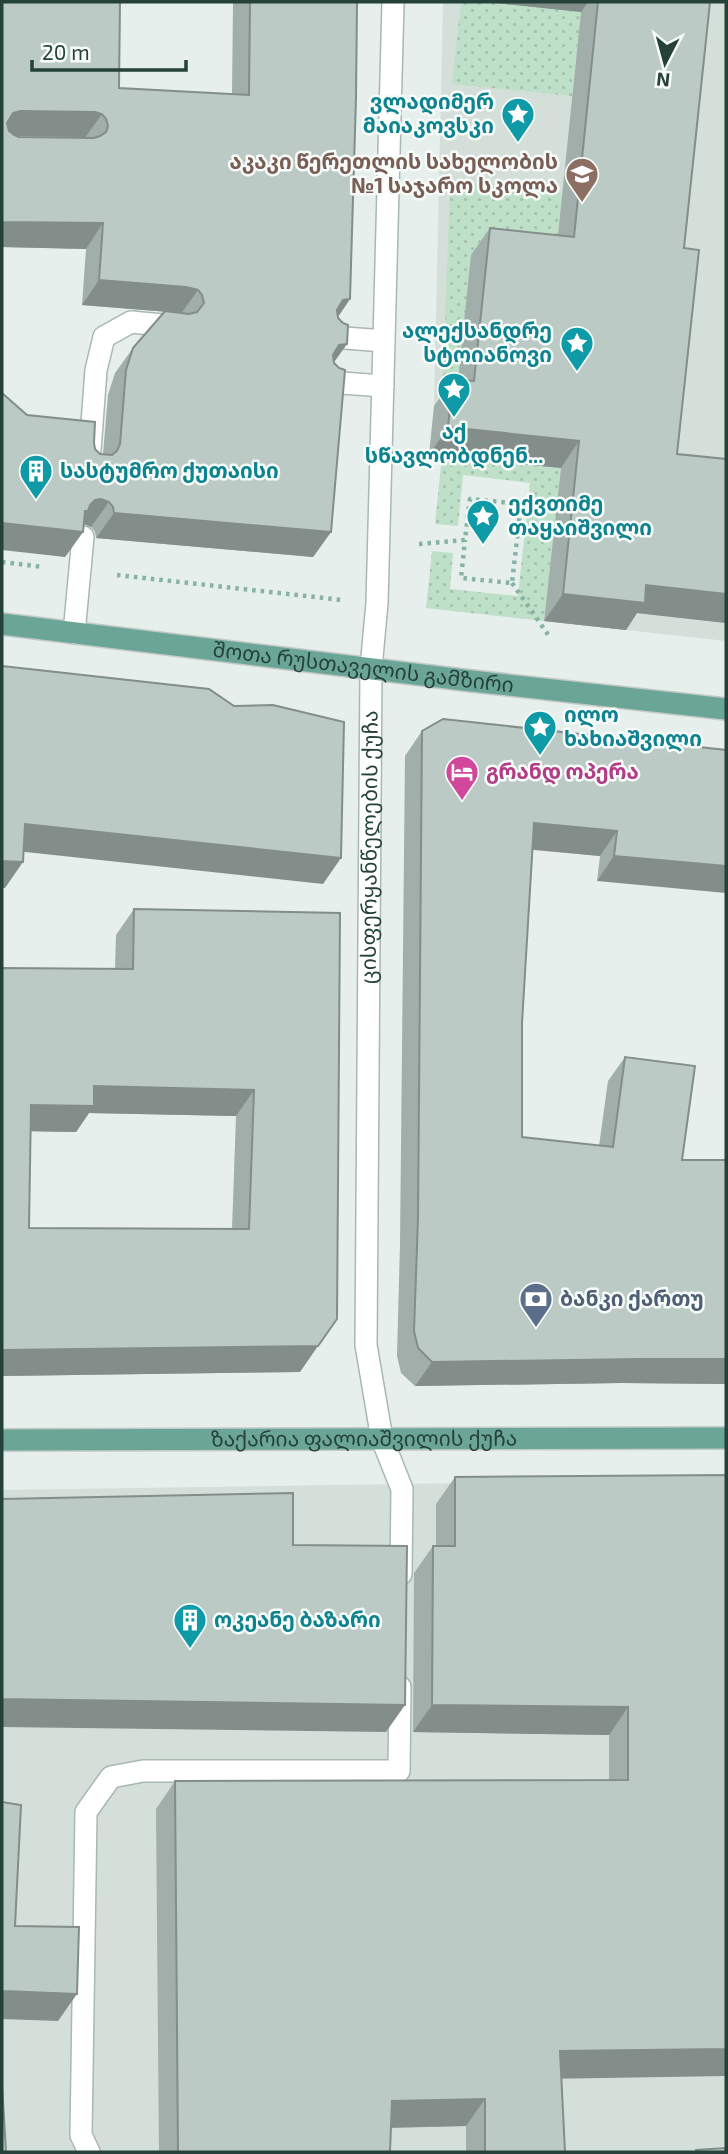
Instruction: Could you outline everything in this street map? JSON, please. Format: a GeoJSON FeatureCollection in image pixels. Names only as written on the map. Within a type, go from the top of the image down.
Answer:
{"type":"FeatureCollection","features":[{"type":"Feature","properties":{"kind":"main road","name":"შოთა რუსთაველის გამზირი"},"geometry":{"type":"LineString","coordinates":[[2,624],[726,709]]}},
{"type":"Feature","properties":{"kind":"main road","name":"ზაქარია ფალიაშვილის ქუჩა"},"geometry":{"type":"LineString","coordinates":[[2,1440],[726,1437]]}},
{"type":"Feature","properties":{"kind":"street","name":"ცისფერყანწელების ქუჩა"},"geometry":{"type":"LineString","coordinates":[[393,2],[377,603],[371,668],[366,1345],[382,1439],[402,1489],[401,1596]]}},
{"type":"Feature","properties":{"kind":"street"},"geometry":{"type":"LineString","coordinates":[[89,468],[96,370],[104,337],[131,322],[173,326]]}},
{"type":"Feature","properties":{"kind":"street"},"geometry":{"type":"LineString","coordinates":[[332,337],[384,341]]}},
{"type":"Feature","properties":{"kind":"street"},"geometry":{"type":"LineString","coordinates":[[328,382],[383,386]]}},
{"type":"Feature","properties":{"kind":"street"},"geometry":{"type":"LineString","coordinates":[[74,633],[83,537]]}},
{"type":"Feature","properties":{"kind":"street"},"geometry":{"type":"LineString","coordinates":[[89,2152],[81,2135],[86,1812],[111,1777],[143,1770],[399,1771],[400,1663]]}},
{"type":"Feature","properties":{"kind":"path"},"geometry":{"type":"LineString","coordinates":[[512,583],[461,578],[470,499],[521,505],[512,583],[549,636]]}},
{"type":"Feature","properties":{"kind":"path"},"geometry":{"type":"LineString","coordinates":[[419,544],[465,540]]}},
{"type":"Feature","properties":{"kind":"path"},"geometry":{"type":"LineString","coordinates":[[2,562],[377,603]]}},
{"type":"Feature","properties":{"kind":"shaded area","name":"აკაკი წერეთლის სახელობის №1 საჯარო სკოლა"},"geometry":{"type":"Polygon","coordinates":[[[443,2],[726,2],[726,641],[544,621],[560,469],[429,455],[434,406],[443,2]]]}},
{"type":"Feature","properties":{"kind":"shaded area"},"geometry":{"type":"Polygon","coordinates":[[[726,1479],[726,2152],[2,2152],[2,1490],[726,1479]]]}},
{"type":"Feature","properties":{"kind":"green space"},"geometry":{"type":"Polygon","coordinates":[[[461,2],[487,2],[581,12],[572,96],[452,84],[461,2]]]}},
{"type":"Feature","properties":{"kind":"green space"},"geometry":{"type":"Polygon","coordinates":[[[450,182],[562,193],[555,264],[455,408],[442,407],[450,182]]]}},
{"type":"Feature","properties":{"kind":"green space"},"geometry":{"type":"Polygon","coordinates":[[[442,456],[561,468],[544,621],[426,608],[432,551],[453,553],[450,589],[518,596],[530,483],[463,475],[458,526],[435,524],[442,456]]]}},
{"type":"Feature","properties":{"kind":"building"},"geometry":{"type":"Polygon","coordinates":[[[2,2],[120,2],[119,88],[249,95],[250,2],[357,2],[350,299],[343,300],[337,310],[338,318],[348,325],[347,344],[339,345],[333,355],[334,363],[345,370],[331,532],[114,513],[109,502],[101,499],[95,500],[88,511],[85,511],[83,532],[2,523],[2,393],[27,415],[95,422],[95,449],[100,454],[112,455],[120,444],[126,370],[133,348],[165,311],[189,314],[197,312],[204,303],[198,290],[186,287],[99,280],[103,223],[2,222],[2,2]],[[20,111],[13,113],[7,123],[9,131],[19,137],[94,138],[106,132],[108,126],[102,114],[20,111]]]}},
{"type":"Feature","properties":{"kind":"building"},"geometry":{"type":"Polygon","coordinates":[[[598,2],[710,2],[684,248],[699,250],[677,454],[726,459],[726,594],[646,585],[645,603],[563,594],[579,441],[448,427],[453,379],[474,381],[490,228],[574,237],[598,2]]]}},
{"type":"Feature","properties":{"kind":"building"},"geometry":{"type":"Polygon","coordinates":[[[2,666],[209,689],[234,706],[273,705],[344,722],[341,858],[25,824],[23,862],[2,861],[2,666]]]}},
{"type":"Feature","properties":{"kind":"building"},"geometry":{"type":"Polygon","coordinates":[[[443,719],[726,750],[726,866],[614,856],[617,831],[534,823],[522,1023],[522,1137],[613,1147],[625,1057],[695,1066],[682,1160],[726,1160],[726,1359],[432,1362],[418,1348],[414,1331],[418,1219],[422,731],[443,719]]]}},
{"type":"Feature","properties":{"kind":"building"},"geometry":{"type":"Polygon","coordinates":[[[134,909],[340,913],[337,1319],[318,1346],[2,1350],[2,968],[133,969],[134,909]],[[94,1086],[94,1106],[31,1105],[29,1228],[249,1229],[254,1090],[94,1086]]]}},
{"type":"Feature","properties":{"kind":"building"},"geometry":{"type":"Polygon","coordinates":[[[726,1475],[726,2049],[560,2051],[565,2152],[485,2152],[485,2099],[392,2101],[390,2152],[178,2152],[175,1781],[628,1780],[628,1707],[432,1705],[433,1546],[455,1546],[455,1477],[726,1475]]]}},
{"type":"Feature","properties":{"kind":"building","name":"ოკეანე ბაზარი"},"geometry":{"type":"Polygon","coordinates":[[[293,1493],[293,1545],[407,1546],[405,1705],[2,1699],[2,1499],[293,1493]]]}},
{"type":"Feature","properties":{"kind":"building"},"geometry":{"type":"Polygon","coordinates":[[[2,1802],[21,1805],[15,1926],[79,1927],[77,1994],[2,1991],[2,1802]]]}},
{"type":"Feature","properties":{"kind":"building"},"geometry":{"type":"Polygon","coordinates":[[[2,2084],[6,2152],[2,2152],[2,2084]]]}},
{"type":"Feature","properties":{"kind":"building"},"geometry":{"type":"Polygon","coordinates":[[[726,2148],[726,2152],[696,2150],[726,2148]]]}},
{"type":"Feature","properties":{"kind":"place","name":"ვლადიმერ მაიაკოვსკი"},"geometry":{"type":"Point","coordinates":[518,144]}},
{"type":"Feature","properties":{"kind":"place","name":"აკაკი წერეთლის სახელობის №1 საჯარო სკოლა"},"geometry":{"type":"Point","coordinates":[582,204]}},
{"type":"Feature","properties":{"kind":"place","name":"ალექსანდრე სტოიანოვი"},"geometry":{"type":"Point","coordinates":[577,373]}},
{"type":"Feature","properties":{"kind":"place","name":"აქ სწავლობდნენ..."},"geometry":{"type":"Point","coordinates":[454,419]}},
{"type":"Feature","properties":{"kind":"place","name":"სასტუმრო ქუთაისი"},"geometry":{"type":"Point","coordinates":[36,501]}},
{"type":"Feature","properties":{"kind":"place","name":"ექვთიმე თაყაიშვილი"},"geometry":{"type":"Point","coordinates":[483,546]}},
{"type":"Feature","properties":{"kind":"place","name":"ილო ხახიაშვილი"},"geometry":{"type":"Point","coordinates":[540,757]}},
{"type":"Feature","properties":{"kind":"place","name":"გრანდ ოპერა"},"geometry":{"type":"Point","coordinates":[462,802]}},
{"type":"Feature","properties":{"kind":"place","name":"ბანკი ქართუ"},"geometry":{"type":"Point","coordinates":[536,1329]}},
{"type":"Feature","properties":{"kind":"place","name":"ოკეანე ბაზარი"},"geometry":{"type":"Point","coordinates":[190,1650]}}]}
